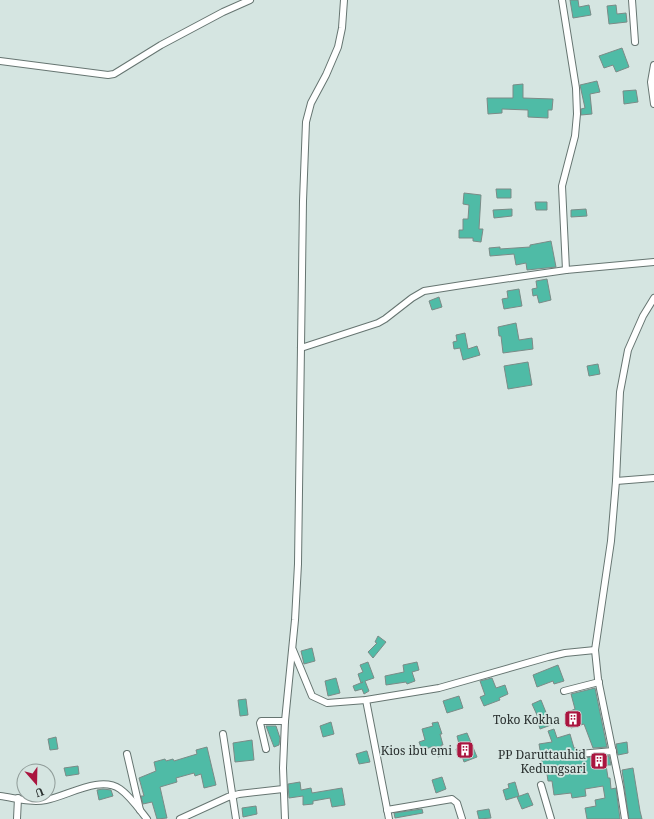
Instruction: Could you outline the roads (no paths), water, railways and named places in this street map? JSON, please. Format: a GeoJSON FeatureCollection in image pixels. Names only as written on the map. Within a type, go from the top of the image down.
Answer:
{"type":"FeatureCollection","features":[{"type":"Feature","properties":{"kind":"street"},"geometry":{"type":"LineString","coordinates":[[0,60],[108,75],[114,74],[161,45],[223,12],[250,0]]}},
{"type":"Feature","properties":{"kind":"street"},"geometry":{"type":"LineString","coordinates":[[285,819],[283,790],[285,720],[295,620],[298,564],[303,201],[306,122],[311,103],[338,47],[342,28],[344,0]]}},
{"type":"Feature","properties":{"kind":"street"},"geometry":{"type":"LineString","coordinates":[[562,0],[576,88],[578,114],[575,136],[562,186],[566,270]]}},
{"type":"Feature","properties":{"kind":"street"},"geometry":{"type":"LineString","coordinates":[[632,0],[635,42]]}},
{"type":"Feature","properties":{"kind":"street"},"geometry":{"type":"LineString","coordinates":[[654,65],[651,82],[654,104]]}},
{"type":"Feature","properties":{"kind":"street"},"geometry":{"type":"LineString","coordinates":[[301,348],[378,323],[412,298],[424,292],[566,270],[654,262]]}},
{"type":"Feature","properties":{"kind":"street"},"geometry":{"type":"LineString","coordinates":[[625,819],[613,751],[598,682],[595,650],[610,541],[616,481],[620,392],[628,350],[643,316],[654,298]]}},
{"type":"Feature","properties":{"kind":"street"},"geometry":{"type":"LineString","coordinates":[[616,481],[654,478]]}},
{"type":"Feature","properties":{"kind":"street"},"geometry":{"type":"LineString","coordinates":[[292,648],[312,696],[327,703],[366,700],[439,688],[548,657],[565,653],[595,650]]}},
{"type":"Feature","properties":{"kind":"street"},"geometry":{"type":"LineString","coordinates":[[564,691],[598,682]]}},
{"type":"Feature","properties":{"kind":"street"},"geometry":{"type":"LineString","coordinates":[[366,700],[389,819]]}},
{"type":"Feature","properties":{"kind":"street"},"geometry":{"type":"LineString","coordinates":[[266,749],[260,723],[261,721],[285,720]]}},
{"type":"Feature","properties":{"kind":"street"},"geometry":{"type":"LineString","coordinates":[[224,734],[236,819]]}},
{"type":"Feature","properties":{"kind":"street"},"geometry":{"type":"LineString","coordinates":[[579,754],[613,751]]}},
{"type":"Feature","properties":{"kind":"street"},"geometry":{"type":"LineString","coordinates":[[127,754],[141,812]]}},
{"type":"Feature","properties":{"kind":"street"},"geometry":{"type":"LineString","coordinates":[[56,797],[98,784],[112,785],[121,790],[147,819]]}},
{"type":"Feature","properties":{"kind":"street"},"geometry":{"type":"LineString","coordinates":[[541,785],[551,819]]}},
{"type":"Feature","properties":{"kind":"street"},"geometry":{"type":"LineString","coordinates":[[180,819],[232,796],[283,790]]}},
{"type":"Feature","properties":{"kind":"street"},"geometry":{"type":"LineString","coordinates":[[0,796],[16,798]]}},
{"type":"Feature","properties":{"kind":"street"},"geometry":{"type":"LineString","coordinates":[[387,810],[452,799],[457,803],[462,819]]}},
{"type":"Feature","properties":{"kind":"street"},"geometry":{"type":"LineString","coordinates":[[17,819],[18,803]]}},
{"type":"Feature","properties":{"kind":"place","name":"Toko Kokha"},"geometry":{"type":"Point","coordinates":[573,719]}},
{"type":"Feature","properties":{"kind":"place","name":"Kios ibu emi"},"geometry":{"type":"Point","coordinates":[465,750]}},
{"type":"Feature","properties":{"kind":"place","name":"PP Daruttauhid Kedungsari"},"geometry":{"type":"Point","coordinates":[599,761]}}]}
